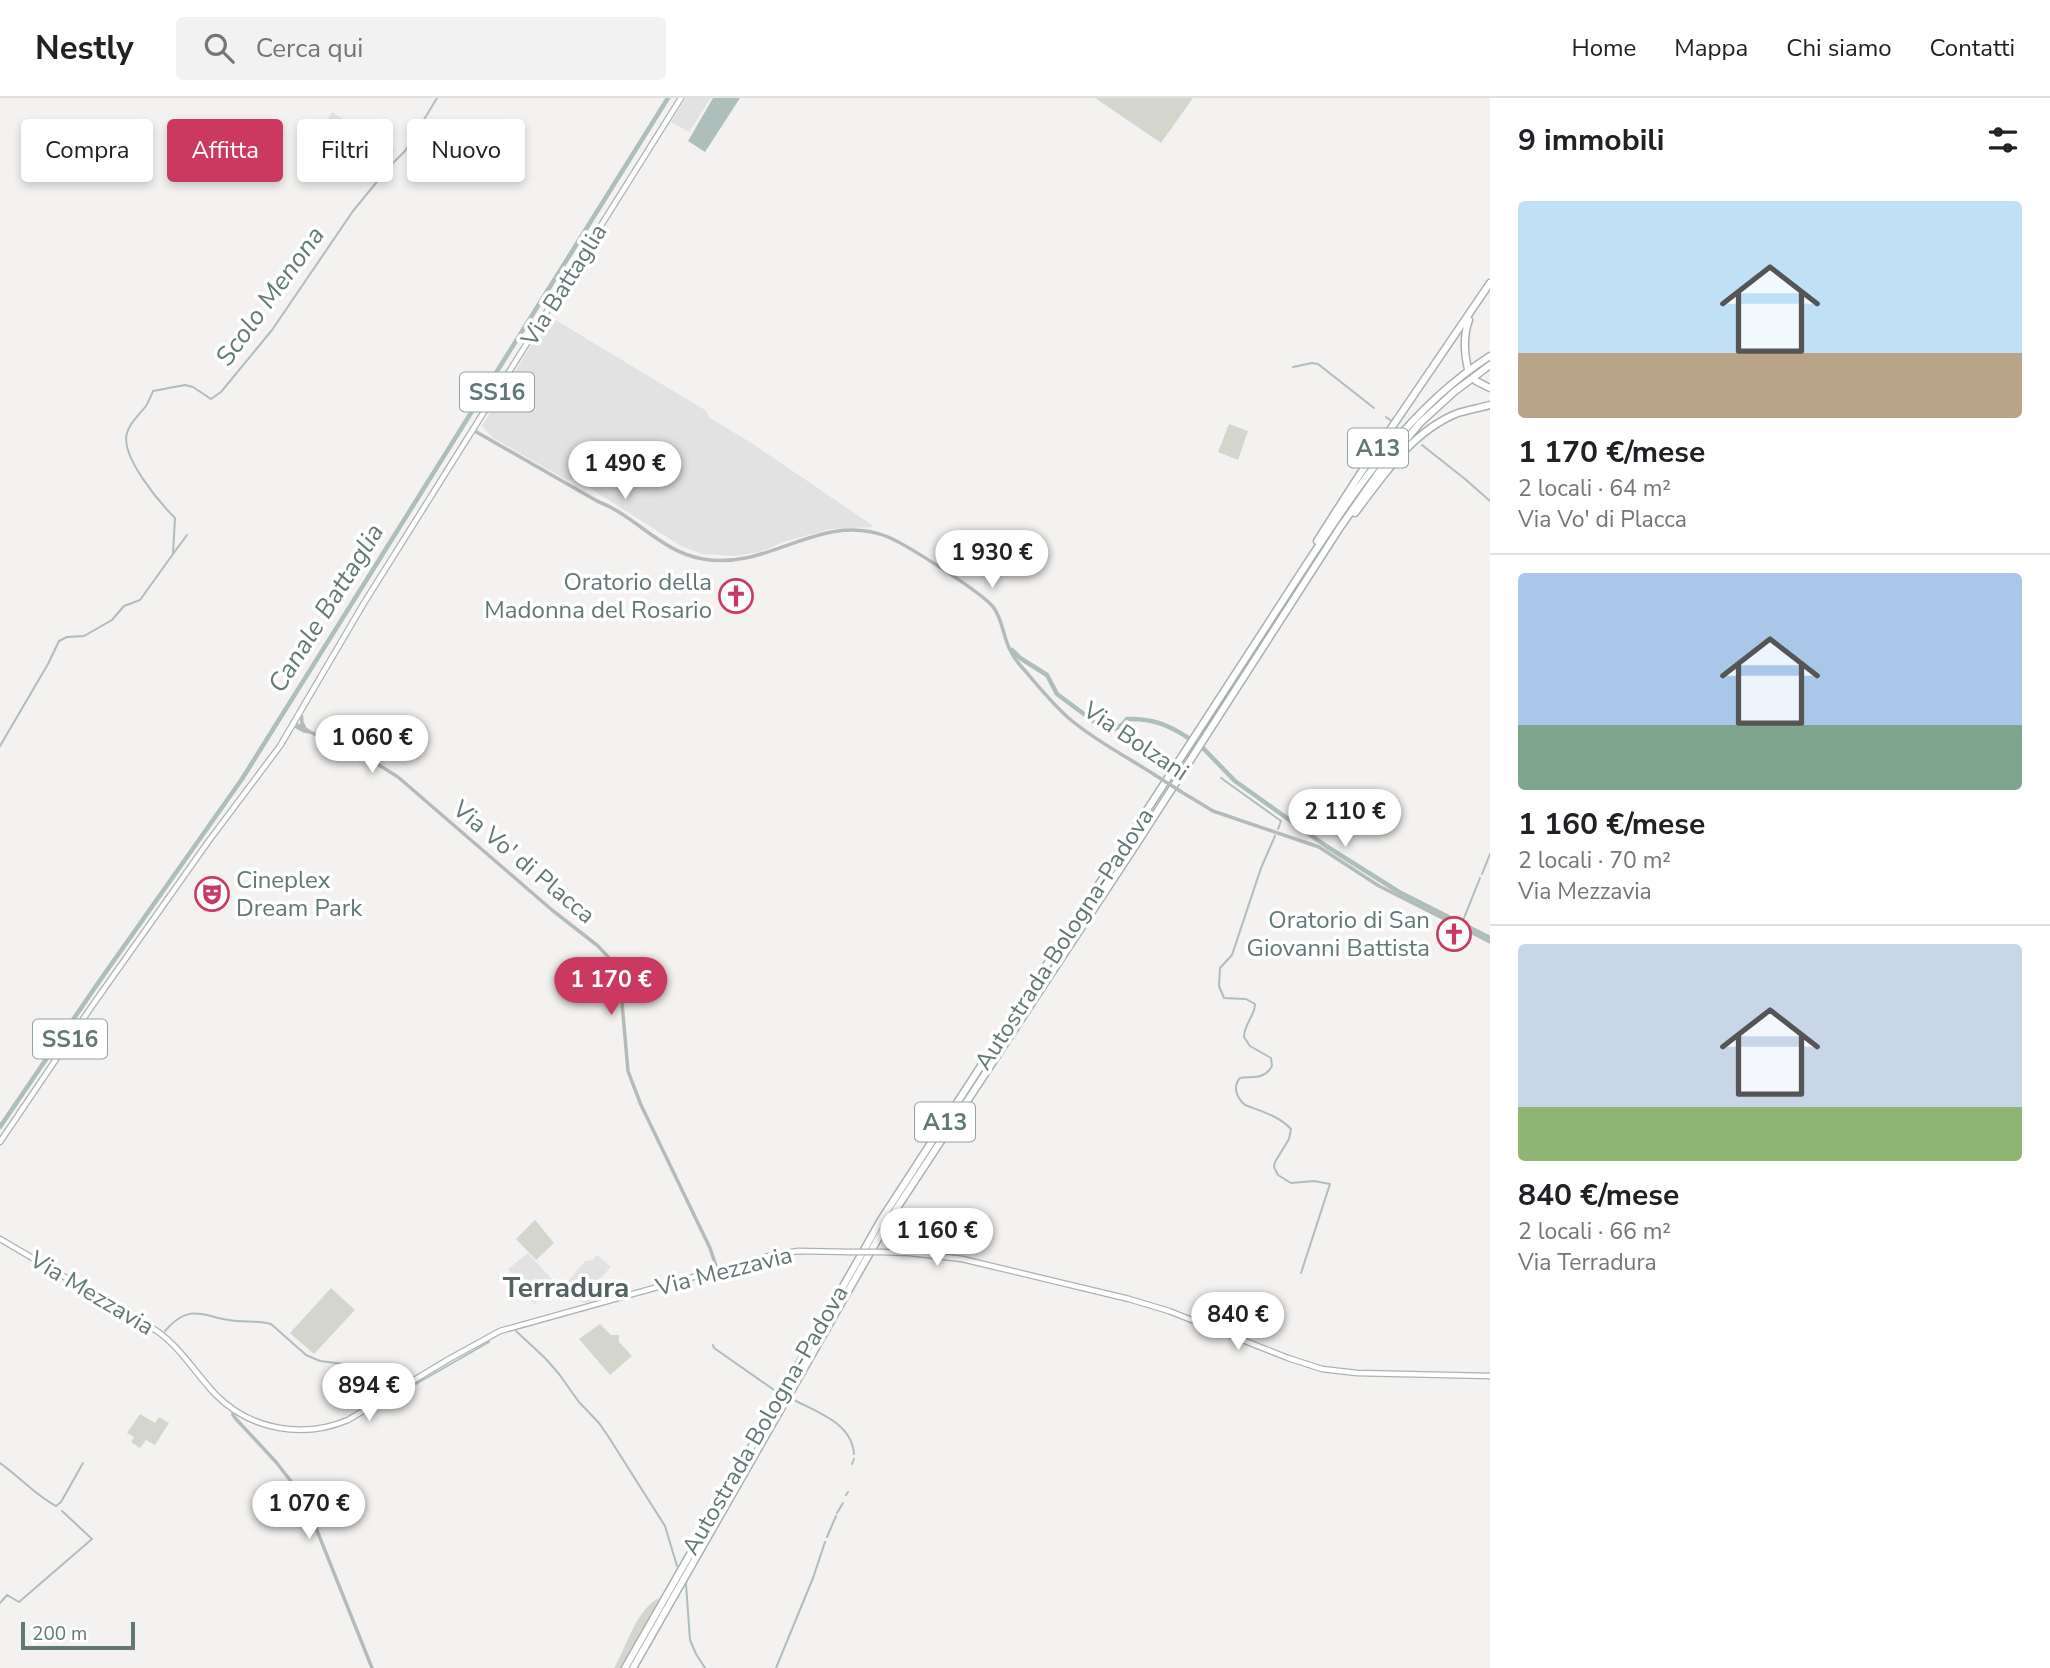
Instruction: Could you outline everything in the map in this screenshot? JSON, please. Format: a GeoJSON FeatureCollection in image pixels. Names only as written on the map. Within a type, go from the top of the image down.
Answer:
{"type":"FeatureCollection","features":[{"type":"Feature","properties":{"kind":"highway","name":"A13"},"geometry":{"type":"LineString","coordinates":[[1289,591],[1315,544],[1360,474],[1490,284]]}},
{"type":"Feature","properties":{"kind":"highway"},"geometry":{"type":"LineString","coordinates":[[1468,369],[1464,350],[1465,338],[1474,308]]}},
{"type":"Feature","properties":{"kind":"highway","name":"Autostrada Bologna-Padova"},"geometry":{"type":"LineString","coordinates":[[625,1668],[881,1220],[1289,591],[1363,480],[1399,435],[1431,402],[1490,356]]}},
{"type":"Feature","properties":{"kind":"highway","name":"Autostrada Bologna-Padova"},"geometry":{"type":"LineString","coordinates":[[632,1668],[887,1223],[1137,843],[1339,529],[1379,472],[1419,424],[1448,397],[1490,365]]}},
{"type":"Feature","properties":{"kind":"highway"},"geometry":{"type":"LineString","coordinates":[[1476,381],[1490,388]]}},
{"type":"Feature","properties":{"kind":"highway","name":"A13"},"geometry":{"type":"LineString","coordinates":[[1339,529],[1395,461],[1424,433],[1457,414],[1490,405]]}},
{"type":"Feature","properties":{"kind":"main road","name":"Via Battaglia"},"geometry":{"type":"LineString","coordinates":[[301,710],[364,603],[681,98]]}},
{"type":"Feature","properties":{"kind":"main road","name":"SS16"},"geometry":{"type":"LineString","coordinates":[[0,1142],[92,1006],[263,770],[301,710]]}},
{"type":"Feature","properties":{"kind":"main road","name":"Via Mezzavia"},"geometry":{"type":"LineString","coordinates":[[0,1239],[157,1331],[177,1349],[218,1397],[254,1421],[277,1428],[314,1430],[337,1425],[500,1331],[717,1269],[787,1252],[939,1255],[1149,1304],[1322,1369],[1357,1373],[1490,1376]]}},
{"type":"Feature","properties":{"kind":"street","name":"Via Bolzani"},"geometry":{"type":"LineString","coordinates":[[473,430],[597,501],[611,506],[674,550],[703,559],[743,559],[759,556],[824,532],[846,530],[882,535],[905,546],[988,602],[998,616],[1012,655],[1063,713],[1080,727],[1213,811],[1319,848],[1379,886],[1490,942]]}},
{"type":"Feature","properties":{"kind":"street"},"geometry":{"type":"LineString","coordinates":[[301,710],[304,730]]}},
{"type":"Feature","properties":{"kind":"street"},"geometry":{"type":"LineString","coordinates":[[293,724],[304,730]]}},
{"type":"Feature","properties":{"kind":"street","name":"Via Vo' di Placca"},"geometry":{"type":"LineString","coordinates":[[287,734],[304,730],[310,732],[371,760],[398,777],[606,954],[615,966],[620,980],[626,1060],[632,1080],[642,1108],[710,1248],[717,1269]]}},
{"type":"Feature","properties":{"kind":"street"},"geometry":{"type":"LineString","coordinates":[[233,1409],[236,1419],[276,1462],[304,1498],[372,1668]]}},
{"type":"Feature","properties":{"kind":"shaded area"},"geometry":{"type":"Polygon","coordinates":[[[686,98],[711,98],[689,132],[671,122],[686,98]]]}},
{"type":"Feature","properties":{"kind":"shaded area"},"geometry":{"type":"Polygon","coordinates":[[[713,98],[740,98],[705,152],[688,141],[713,98]]]}},
{"type":"Feature","properties":{"kind":"shaded area"},"geometry":{"type":"Polygon","coordinates":[[[1095,98],[1193,98],[1161,143],[1095,98]]]}},
{"type":"Feature","properties":{"kind":"shaded area"},"geometry":{"type":"Polygon","coordinates":[[[332,112],[343,119],[328,119],[332,112]]]}},
{"type":"Feature","properties":{"kind":"shaded area"},"geometry":{"type":"Polygon","coordinates":[[[549,316],[705,410],[710,418],[753,444],[872,527],[830,529],[783,542],[760,552],[735,556],[702,554],[681,546],[574,478],[568,481],[493,438],[482,426],[549,316]]]}},
{"type":"Feature","properties":{"kind":"shaded area"},"geometry":{"type":"Polygon","coordinates":[[[1229,424],[1248,431],[1238,460],[1218,452],[1229,424]]]}},
{"type":"Feature","properties":{"kind":"shaded area"},"geometry":{"type":"Polygon","coordinates":[[[535,1220],[554,1243],[536,1260],[516,1239],[535,1220]]]}},
{"type":"Feature","properties":{"kind":"shaded area"},"geometry":{"type":"Polygon","coordinates":[[[528,1253],[557,1285],[534,1304],[508,1269],[528,1253]]]}},
{"type":"Feature","properties":{"kind":"shaded area"},"geometry":{"type":"Polygon","coordinates":[[[597,1255],[611,1267],[591,1288],[597,1298],[611,1294],[585,1303],[564,1286],[585,1261],[592,1260],[597,1255]]]}},
{"type":"Feature","properties":{"kind":"shaded area"},"geometry":{"type":"Polygon","coordinates":[[[331,1288],[355,1310],[314,1354],[290,1333],[331,1288]]]}},
{"type":"Feature","properties":{"kind":"shaded area"},"geometry":{"type":"Polygon","coordinates":[[[600,1324],[611,1335],[619,1335],[619,1342],[632,1356],[610,1375],[579,1339],[600,1324]]]}},
{"type":"Feature","properties":{"kind":"shaded area"},"geometry":{"type":"Polygon","coordinates":[[[140,1414],[155,1423],[159,1417],[169,1423],[155,1445],[146,1440],[140,1448],[131,1442],[134,1437],[127,1433],[140,1414]]]}},
{"type":"Feature","properties":{"kind":"shaded area"},"geometry":{"type":"Polygon","coordinates":[[[658,1598],[621,1668],[614,1668],[637,1621],[658,1598]]]}},
{"type":"Feature","properties":{"kind":"waterway","name":"Scolo Menona"},"geometry":{"type":"LineString","coordinates":[[0,746],[59,641],[67,637],[84,636],[112,620],[124,606],[140,600],[173,554],[175,518],[142,478],[129,454],[126,443],[130,425],[146,406],[153,391],[185,385],[211,399],[221,392],[272,330],[353,211],[405,151],[437,98]]}},
{"type":"Feature","properties":{"kind":"waterway","name":"Canale Battaglia"},"geometry":{"type":"LineString","coordinates":[[0,1127],[242,779],[668,98]]}},
{"type":"Feature","properties":{"kind":"waterway"},"geometry":{"type":"LineString","coordinates":[[1293,367],[1318,364],[1374,408]]}},
{"type":"Feature","properties":{"kind":"waterway"},"geometry":{"type":"LineString","coordinates":[[1386,417],[1393,422]]}},
{"type":"Feature","properties":{"kind":"waterway"},"geometry":{"type":"LineString","coordinates":[[1422,445],[1490,501]]}},
{"type":"Feature","properties":{"kind":"waterway"},"geometry":{"type":"LineString","coordinates":[[173,554],[187,535]]}},
{"type":"Feature","properties":{"kind":"waterway"},"geometry":{"type":"LineString","coordinates":[[1012,650],[1047,675],[1057,694],[1104,729],[1117,728],[1127,719],[1144,720],[1167,726],[1190,739]]}},
{"type":"Feature","properties":{"kind":"waterway"},"geometry":{"type":"LineString","coordinates":[[1201,746],[1235,781],[1326,846],[1399,892],[1490,938]]}},
{"type":"Feature","properties":{"kind":"waterway"},"geometry":{"type":"LineString","coordinates":[[1221,778],[1281,821],[1278,829]]}},
{"type":"Feature","properties":{"kind":"waterway"},"geometry":{"type":"LineString","coordinates":[[1275,836],[1261,868],[1232,955],[1220,968],[1219,986],[1224,998],[1246,999],[1255,1004],[1244,1037],[1250,1046],[1271,1058],[1272,1066],[1262,1075],[1240,1078],[1236,1089],[1245,1105],[1275,1117],[1291,1129],[1289,1139],[1275,1162],[1278,1175],[1291,1183],[1314,1181],[1330,1184],[1301,1273]]}},
{"type":"Feature","properties":{"kind":"waterway"},"geometry":{"type":"LineString","coordinates":[[1482,874],[1490,854]]}},
{"type":"Feature","properties":{"kind":"waterway"},"geometry":{"type":"LineString","coordinates":[[1464,918],[1480,878]]}},
{"type":"Feature","properties":{"kind":"waterway"},"geometry":{"type":"LineString","coordinates":[[165,1331],[183,1316],[191,1314],[267,1323],[306,1355],[320,1361],[376,1368],[392,1381]]}},
{"type":"Feature","properties":{"kind":"waterway"},"geometry":{"type":"LineString","coordinates":[[516,1331],[545,1358],[608,1436],[665,1526],[677,1566]]}},
{"type":"Feature","properties":{"kind":"waterway"},"geometry":{"type":"LineString","coordinates":[[402,1392],[489,1342]]}},
{"type":"Feature","properties":{"kind":"waterway"},"geometry":{"type":"LineString","coordinates":[[713,1345],[777,1392]]}},
{"type":"Feature","properties":{"kind":"waterway"},"geometry":{"type":"LineString","coordinates":[[790,1398],[839,1426],[852,1443],[854,1454]]}},
{"type":"Feature","properties":{"kind":"waterway"},"geometry":{"type":"LineString","coordinates":[[852,1464],[854,1459]]}},
{"type":"Feature","properties":{"kind":"waterway"},"geometry":{"type":"LineString","coordinates":[[0,1463],[56,1506],[61,1502],[83,1463]]}},
{"type":"Feature","properties":{"kind":"waterway"},"geometry":{"type":"LineString","coordinates":[[837,1513],[843,1503]]}},
{"type":"Feature","properties":{"kind":"waterway"},"geometry":{"type":"LineString","coordinates":[[0,1603],[7,1595],[19,1602],[92,1539],[62,1511]]}},
{"type":"Feature","properties":{"kind":"waterway"},"geometry":{"type":"LineString","coordinates":[[827,1537],[836,1516]]}},
{"type":"Feature","properties":{"kind":"waterway"},"geometry":{"type":"LineString","coordinates":[[776,1668],[825,1542]]}},
{"type":"Feature","properties":{"kind":"waterway"},"geometry":{"type":"LineString","coordinates":[[686,1584],[690,1640],[705,1668]]}},
{"type":"Feature","properties":{"kind":"place","name":"Oratorio della Madonna del Rosario"},"geometry":{"type":"Point","coordinates":[736,596]}},
{"type":"Feature","properties":{"kind":"place","name":"Cineplex Dream Park"},"geometry":{"type":"Point","coordinates":[212,894]}},
{"type":"Feature","properties":{"kind":"place","name":"Oratorio di San Giovanni Battista"},"geometry":{"type":"Point","coordinates":[1454,934]}},
{"type":"Feature","properties":{"kind":"district","name":"Terradura"},"geometry":{"type":"Point","coordinates":[566,1288]}}]}
